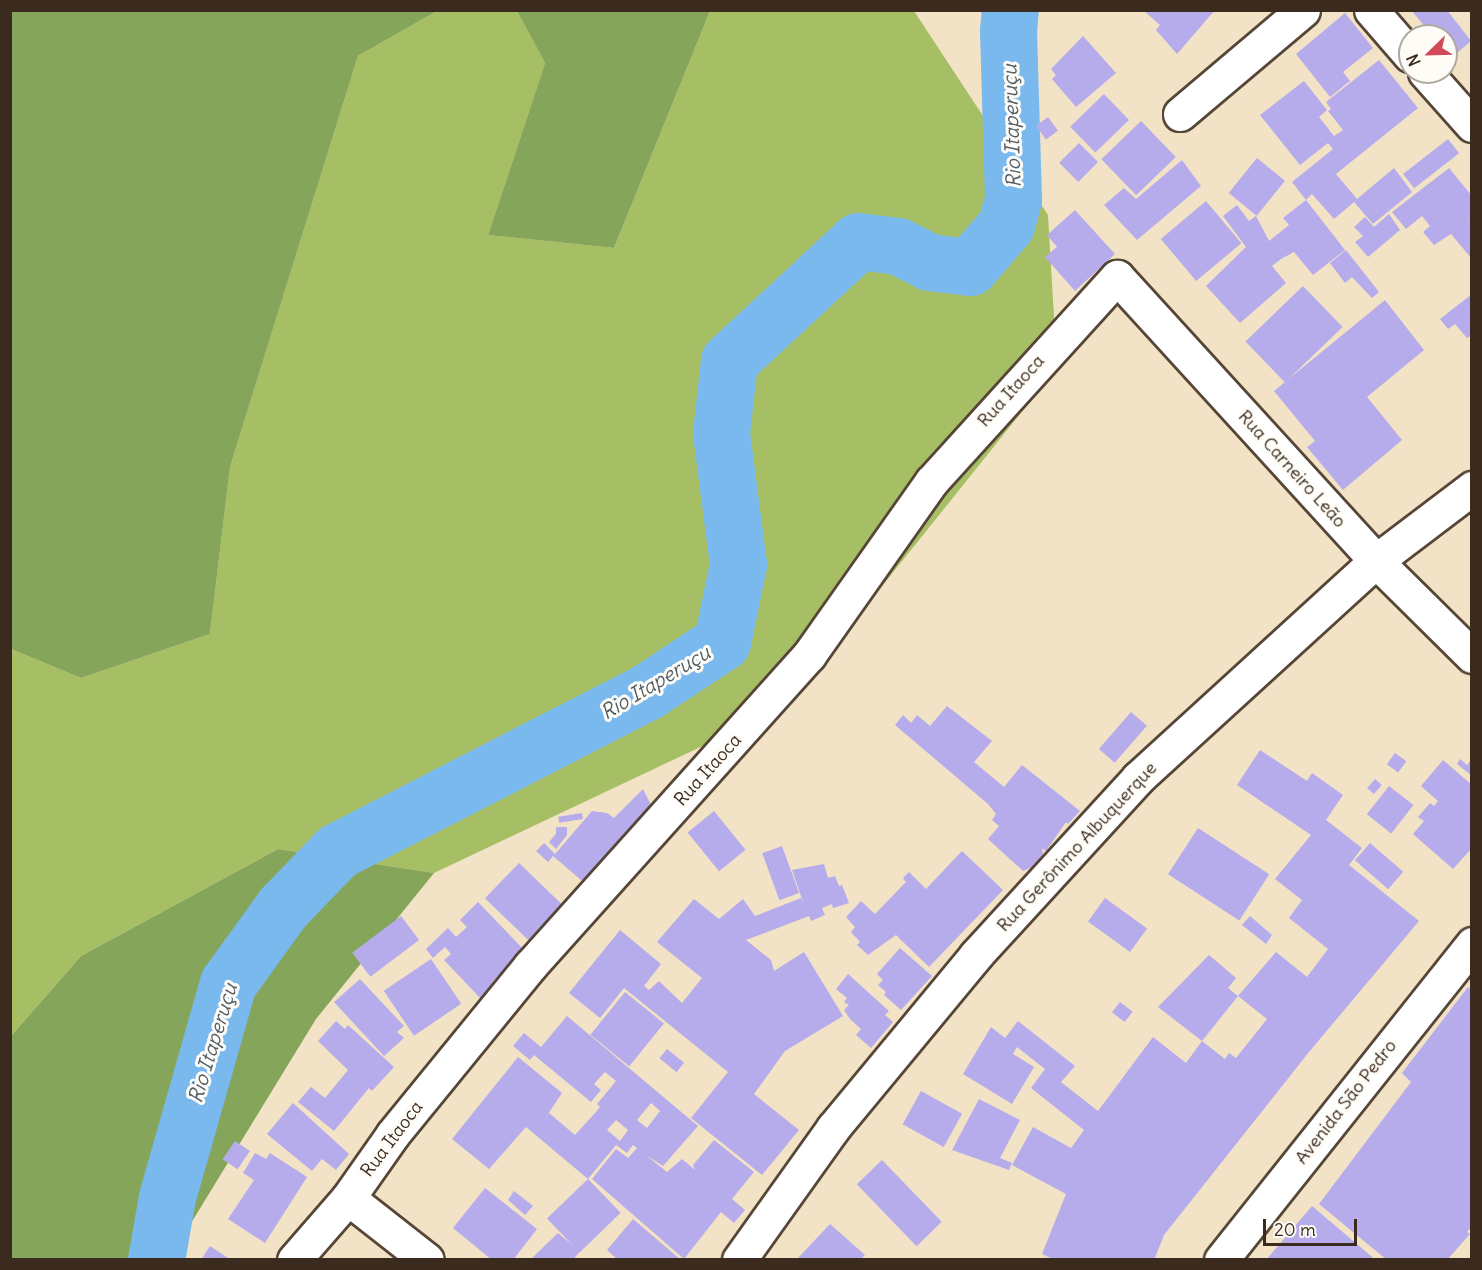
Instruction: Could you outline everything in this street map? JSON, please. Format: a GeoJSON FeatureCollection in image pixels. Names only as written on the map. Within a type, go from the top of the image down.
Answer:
{"type":"FeatureCollection","features":[{"type":"Feature","properties":{"kind":"street"},"geometry":{"type":"LineString","coordinates":[[1180,114],[1303,10]]}},
{"type":"Feature","properties":{"kind":"street"},"geometry":{"type":"LineString","coordinates":[[1371,10],[1398,41]]}},
{"type":"Feature","properties":{"kind":"street"},"geometry":{"type":"LineString","coordinates":[[1436,84],[1472,125]]}},
{"type":"Feature","properties":{"kind":"street","name":"Rua Carneiro Leão"},"geometry":{"type":"LineString","coordinates":[[1117,277],[1376,561],[1472,656]]}},
{"type":"Feature","properties":{"kind":"street","name":"Rua Itaoca"},"geometry":{"type":"LineString","coordinates":[[294,1260],[348,1198],[393,1134],[530,966],[809,655],[931,482],[1117,277]]}},
{"type":"Feature","properties":{"kind":"street","name":"Rua Gerônimo Albuquerque"},"geometry":{"type":"LineString","coordinates":[[739,1260],[833,1128],[999,930],[1138,778],[1376,561],[1472,488]]}},
{"type":"Feature","properties":{"kind":"street","name":"Avenida São Pedro"},"geometry":{"type":"LineString","coordinates":[[1221,1260],[1472,944]]}},
{"type":"Feature","properties":{"kind":"street"},"geometry":{"type":"LineString","coordinates":[[348,1198],[427,1260]]}},
{"type":"Feature","properties":{"kind":"green space"},"geometry":{"type":"Polygon","coordinates":[[[10,11],[437,11],[358,56],[230,467],[210,634],[81,678],[11,649],[10,11]]]}},
{"type":"Feature","properties":{"kind":"green space"},"geometry":{"type":"Polygon","coordinates":[[[437,11],[517,11],[545,63],[488,235],[614,248],[710,11],[914,11],[1048,215],[1057,368],[785,707],[434,873],[278,849],[81,956],[11,1036],[11,649],[81,678],[210,634],[230,467],[358,56],[437,11]]]}},
{"type":"Feature","properties":{"kind":"green space"},"geometry":{"type":"Polygon","coordinates":[[[517,11],[710,11],[614,248],[488,235],[545,63],[517,11]]]}},
{"type":"Feature","properties":{"kind":"green space"},"geometry":{"type":"Polygon","coordinates":[[[278,849],[434,873],[316,1019],[169,1259],[11,1260],[11,1036],[81,956],[278,849]]]}},
{"type":"Feature","properties":{"kind":"building"},"geometry":{"type":"Polygon","coordinates":[[[1143,10],[1215,10],[1177,54],[1156,30],[1160,25],[1143,10]]]}},
{"type":"Feature","properties":{"kind":"building"},"geometry":{"type":"Polygon","coordinates":[[[1411,10],[1447,10],[1458,24],[1423,24],[1411,10]]]}},
{"type":"Feature","properties":{"kind":"building"},"geometry":{"type":"Polygon","coordinates":[[[1345,13],[1373,48],[1343,72],[1350,81],[1330,97],[1296,54],[1345,13]]]}},
{"type":"Feature","properties":{"kind":"building"},"geometry":{"type":"Polygon","coordinates":[[[1458,24],[1471,41],[1458,52],[1458,24]]]}},
{"type":"Feature","properties":{"kind":"building"},"geometry":{"type":"Polygon","coordinates":[[[1083,36],[1116,73],[1076,107],[1052,79],[1056,75],[1051,69],[1083,36]]]}},
{"type":"Feature","properties":{"kind":"building"},"geometry":{"type":"Polygon","coordinates":[[[1379,60],[1418,108],[1336,174],[1357,199],[1394,168],[1412,192],[1373,224],[1354,202],[1334,219],[1312,194],[1306,200],[1292,182],[1333,149],[1328,143],[1300,165],[1260,115],[1304,81],[1327,110],[1319,117],[1334,136],[1343,130],[1328,111],[1331,109],[1326,102],[1379,60]]]}},
{"type":"Feature","properties":{"kind":"building"},"geometry":{"type":"Polygon","coordinates":[[[1104,94],[1129,120],[1095,153],[1070,127],[1104,94]]]}},
{"type":"Feature","properties":{"kind":"building"},"geometry":{"type":"Polygon","coordinates":[[[1048,117],[1058,131],[1046,140],[1036,126],[1048,117]]]}},
{"type":"Feature","properties":{"kind":"building"},"geometry":{"type":"Polygon","coordinates":[[[1141,121],[1176,157],[1136,195],[1101,159],[1141,121]]]}},
{"type":"Feature","properties":{"kind":"building"},"geometry":{"type":"Polygon","coordinates":[[[1448,139],[1459,153],[1414,188],[1403,174],[1448,139]]]}},
{"type":"Feature","properties":{"kind":"building"},"geometry":{"type":"Polygon","coordinates":[[[1079,143],[1098,162],[1078,182],[1059,163],[1079,143]]]}},
{"type":"Feature","properties":{"kind":"building"},"geometry":{"type":"Polygon","coordinates":[[[1257,158],[1285,181],[1257,216],[1229,193],[1257,158]]]}},
{"type":"Feature","properties":{"kind":"building"},"geometry":{"type":"Polygon","coordinates":[[[1182,160],[1201,186],[1137,240],[1104,205],[1124,188],[1136,199],[1182,160]]]}},
{"type":"Feature","properties":{"kind":"building"},"geometry":{"type":"Polygon","coordinates":[[[1449,168],[1472,196],[1472,218],[1466,223],[1472,219],[1472,259],[1451,234],[1434,245],[1423,232],[1430,226],[1422,216],[1406,229],[1392,212],[1449,168]]]}},
{"type":"Feature","properties":{"kind":"building"},"geometry":{"type":"Polygon","coordinates":[[[1306,200],[1345,250],[1313,275],[1294,252],[1281,259],[1272,266],[1286,283],[1240,323],[1206,286],[1246,247],[1223,216],[1237,205],[1249,221],[1256,216],[1269,241],[1289,225],[1283,218],[1306,200]]]}},
{"type":"Feature","properties":{"kind":"building"},"geometry":{"type":"Polygon","coordinates":[[[1206,201],[1241,243],[1196,281],[1161,239],[1206,201]]]}},
{"type":"Feature","properties":{"kind":"building"},"geometry":{"type":"Polygon","coordinates":[[[1075,210],[1115,254],[1075,291],[1045,257],[1057,247],[1047,235],[1075,210]]]}},
{"type":"Feature","properties":{"kind":"building"},"geometry":{"type":"Polygon","coordinates":[[[1389,214],[1400,230],[1368,257],[1355,242],[1363,236],[1354,227],[1365,217],[1374,227],[1389,214]]]}},
{"type":"Feature","properties":{"kind":"building"},"geometry":{"type":"Polygon","coordinates":[[[1346,250],[1379,292],[1372,298],[1352,277],[1345,283],[1330,263],[1346,250]]]}},
{"type":"Feature","properties":{"kind":"building"},"geometry":{"type":"Polygon","coordinates":[[[1303,286],[1343,327],[1285,383],[1245,342],[1303,286]]]}},
{"type":"Feature","properties":{"kind":"building"},"geometry":{"type":"Polygon","coordinates":[[[1472,294],[1472,335],[1467,338],[1455,324],[1448,329],[1440,319],[1472,294]]]}},
{"type":"Feature","properties":{"kind":"building"},"geometry":{"type":"Polygon","coordinates":[[[1385,300],[1424,350],[1367,397],[1402,440],[1343,490],[1307,447],[1315,441],[1274,391],[1385,300]]]}},
{"type":"Feature","properties":{"kind":"building"},"geometry":{"type":"Polygon","coordinates":[[[947,706],[992,741],[974,762],[1004,787],[1022,765],[1080,811],[1068,824],[1066,822],[1046,851],[1042,848],[1043,854],[1032,867],[1023,871],[988,839],[999,826],[992,820],[996,814],[988,804],[895,725],[903,715],[911,723],[917,715],[930,726],[947,706]]]}},
{"type":"Feature","properties":{"kind":"building"},"geometry":{"type":"Polygon","coordinates":[[[1131,712],[1147,726],[1115,763],[1099,749],[1131,712]]]}},
{"type":"Feature","properties":{"kind":"building"},"geometry":{"type":"Polygon","coordinates":[[[1260,750],[1307,781],[1312,773],[1343,795],[1326,820],[1362,848],[1349,865],[1419,921],[1309,1052],[1164,1235],[1154,1260],[1055,1260],[1042,1254],[1066,1194],[1012,1165],[1033,1127],[1071,1148],[1084,1130],[1031,1088],[1045,1069],[1017,1047],[1013,1054],[1034,1067],[1012,1104],[963,1074],[991,1027],[1005,1038],[1018,1021],[1075,1066],[1061,1082],[1098,1111],[1153,1037],[1186,1063],[1202,1041],[1225,1059],[1229,1053],[1236,1058],[1267,1019],[1238,996],[1276,952],[1307,977],[1328,949],[1289,918],[1302,900],[1275,879],[1311,835],[1237,785],[1260,750]]]}},
{"type":"Feature","properties":{"kind":"building"},"geometry":{"type":"Polygon","coordinates":[[[1395,753],[1406,761],[1398,773],[1387,764],[1395,753]]]}},
{"type":"Feature","properties":{"kind":"building"},"geometry":{"type":"Polygon","coordinates":[[[1460,759],[1467,765],[1472,759],[1472,776],[1457,764],[1460,759]]]}},
{"type":"Feature","properties":{"kind":"building"},"geometry":{"type":"Polygon","coordinates":[[[1443,760],[1472,785],[1472,848],[1453,869],[1413,834],[1424,821],[1418,817],[1430,803],[1434,806],[1438,801],[1421,786],[1443,760]]]}},
{"type":"Feature","properties":{"kind":"building"},"geometry":{"type":"Polygon","coordinates":[[[1375,779],[1382,785],[1374,794],[1367,788],[1375,779]]]}},
{"type":"Feature","properties":{"kind":"building"},"geometry":{"type":"Polygon","coordinates":[[[1389,786],[1413,805],[1391,833],[1367,814],[1389,786]]]}},
{"type":"Feature","properties":{"kind":"building"},"geometry":{"type":"Polygon","coordinates":[[[643,789],[656,815],[588,886],[553,856],[548,862],[536,851],[544,843],[555,854],[592,811],[607,813],[614,818],[643,789]]]}},
{"type":"Feature","properties":{"kind":"building"},"geometry":{"type":"Polygon","coordinates":[[[714,811],[745,850],[719,871],[688,832],[714,811]]]}},
{"type":"Feature","properties":{"kind":"building"},"geometry":{"type":"Polygon","coordinates":[[[582,813],[583,819],[559,823],[558,817],[582,813]]]}},
{"type":"Feature","properties":{"kind":"building"},"geometry":{"type":"Polygon","coordinates":[[[556,827],[567,827],[567,835],[556,849],[549,842],[556,834],[556,827]]]}},
{"type":"Feature","properties":{"kind":"building"},"geometry":{"type":"Polygon","coordinates":[[[1198,828],[1269,874],[1239,920],[1168,874],[1198,828]]]}},
{"type":"Feature","properties":{"kind":"building"},"geometry":{"type":"Polygon","coordinates":[[[1370,843],[1403,872],[1388,889],[1355,860],[1370,843]]]}},
{"type":"Feature","properties":{"kind":"building"},"geometry":{"type":"Polygon","coordinates":[[[782,846],[799,893],[779,900],[762,853],[782,846]]]}},
{"type":"Feature","properties":{"kind":"building"},"geometry":{"type":"Polygon","coordinates":[[[962,851],[1003,890],[929,967],[896,935],[868,955],[857,945],[860,942],[851,932],[855,927],[846,917],[861,901],[875,914],[906,882],[903,878],[909,872],[926,889],[962,851]]]}},
{"type":"Feature","properties":{"kind":"building"},"geometry":{"type":"Polygon","coordinates":[[[519,863],[563,905],[529,941],[485,898],[519,863]]]}},
{"type":"Feature","properties":{"kind":"building"},"geometry":{"type":"Polygon","coordinates":[[[824,864],[828,878],[835,876],[839,886],[842,885],[849,903],[833,908],[832,904],[822,908],[825,915],[811,921],[809,916],[746,940],[771,960],[774,971],[804,952],[843,1016],[785,1051],[754,1094],[799,1130],[762,1175],[691,1118],[728,1072],[624,988],[600,1018],[569,993],[620,930],[661,964],[644,986],[649,990],[659,981],[682,1003],[702,978],[657,942],[694,899],[719,919],[743,899],[755,916],[801,898],[804,905],[792,870],[824,864]]]}},
{"type":"Feature","properties":{"kind":"building"},"geometry":{"type":"Polygon","coordinates":[[[1105,898],[1147,929],[1130,952],[1088,921],[1105,898]]]}},
{"type":"Feature","properties":{"kind":"building"},"geometry":{"type":"Polygon","coordinates":[[[478,902],[525,951],[492,982],[498,987],[483,1001],[444,960],[451,954],[445,947],[433,958],[426,949],[448,928],[456,937],[467,927],[460,920],[478,902]]]}},
{"type":"Feature","properties":{"kind":"building"},"geometry":{"type":"Polygon","coordinates":[[[401,916],[419,940],[370,977],[352,953],[401,916]]]}},
{"type":"Feature","properties":{"kind":"building"},"geometry":{"type":"Polygon","coordinates":[[[1250,916],[1272,935],[1266,944],[1242,925],[1250,916]]]}},
{"type":"Feature","properties":{"kind":"building"},"geometry":{"type":"Polygon","coordinates":[[[900,948],[932,976],[901,1010],[884,995],[886,992],[878,985],[883,980],[877,974],[900,948]]]}},
{"type":"Feature","properties":{"kind":"building"},"geometry":{"type":"Polygon","coordinates":[[[1209,955],[1236,978],[1228,988],[1238,996],[1202,1041],[1158,1007],[1209,955]]]}},
{"type":"Feature","properties":{"kind":"building"},"geometry":{"type":"Polygon","coordinates":[[[431,959],[461,1004],[414,1036],[384,991],[431,959]]]}},
{"type":"Feature","properties":{"kind":"building"},"geometry":{"type":"Polygon","coordinates":[[[848,974],[889,1011],[885,1015],[893,1022],[871,1048],[856,1035],[861,1029],[844,1010],[849,1005],[844,1002],[847,998],[836,989],[848,974]]]}},
{"type":"Feature","properties":{"kind":"building"},"geometry":{"type":"Polygon","coordinates":[[[360,979],[404,1026],[397,1032],[404,1038],[384,1056],[334,1002],[360,979]]]}},
{"type":"Feature","properties":{"kind":"building"},"geometry":{"type":"Polygon","coordinates":[[[1468,987],[1472,991],[1472,1226],[1467,1232],[1470,1234],[1447,1260],[1387,1260],[1319,1204],[1411,1082],[1402,1073],[1468,987]]]}},
{"type":"Feature","properties":{"kind":"building"},"geometry":{"type":"Polygon","coordinates":[[[625,992],[664,1023],[629,1066],[590,1035],[625,992]]]}},
{"type":"Feature","properties":{"kind":"building"},"geometry":{"type":"Polygon","coordinates":[[[1120,1002],[1133,1012],[1125,1022],[1112,1012],[1120,1002]]]}},
{"type":"Feature","properties":{"kind":"building"},"geometry":{"type":"Polygon","coordinates":[[[567,1016],[698,1126],[663,1166],[646,1155],[667,1172],[682,1159],[695,1170],[693,1165],[714,1140],[754,1172],[732,1199],[745,1210],[734,1223],[721,1212],[684,1259],[592,1179],[616,1149],[628,1158],[637,1148],[633,1145],[627,1153],[616,1145],[588,1179],[526,1127],[489,1169],[452,1139],[518,1057],[562,1093],[544,1120],[549,1113],[575,1135],[600,1107],[597,1104],[616,1081],[605,1072],[594,1084],[601,1090],[591,1102],[534,1055],[530,1060],[513,1046],[524,1033],[541,1047],[567,1016]],[[651,1103],[637,1120],[647,1128],[660,1111],[651,1103]],[[616,1120],[607,1130],[620,1141],[628,1130],[616,1120]]]}},
{"type":"Feature","properties":{"kind":"building"},"geometry":{"type":"Polygon","coordinates":[[[336,1021],[345,1029],[348,1025],[394,1067],[372,1091],[369,1088],[334,1131],[298,1102],[311,1087],[325,1098],[348,1070],[318,1041],[336,1021]]]}},
{"type":"Feature","properties":{"kind":"building"},"geometry":{"type":"Polygon","coordinates":[[[667,1049],[684,1063],[677,1072],[659,1058],[667,1049]]]}},
{"type":"Feature","properties":{"kind":"building"},"geometry":{"type":"Polygon","coordinates":[[[921,1091],[962,1114],[944,1147],[903,1124],[921,1091]]]}},
{"type":"Feature","properties":{"kind":"building"},"geometry":{"type":"Polygon","coordinates":[[[979,1099],[1020,1120],[1000,1158],[1012,1163],[1009,1170],[952,1150],[979,1099]]]}},
{"type":"Feature","properties":{"kind":"building"},"geometry":{"type":"Polygon","coordinates":[[[293,1103],[349,1154],[336,1170],[322,1159],[312,1171],[267,1134],[293,1103]]]}},
{"type":"Feature","properties":{"kind":"building"},"geometry":{"type":"Polygon","coordinates":[[[235,1141],[250,1151],[238,1169],[223,1159],[235,1141]]]}},
{"type":"Feature","properties":{"kind":"building"},"geometry":{"type":"Polygon","coordinates":[[[255,1153],[266,1159],[270,1153],[307,1177],[265,1243],[228,1219],[254,1180],[243,1173],[255,1153]]]}},
{"type":"Feature","properties":{"kind":"building"},"geometry":{"type":"Polygon","coordinates":[[[882,1160],[942,1222],[917,1246],[857,1184],[882,1160]]]}},
{"type":"Feature","properties":{"kind":"building"},"geometry":{"type":"Polygon","coordinates":[[[588,1179],[621,1213],[580,1252],[547,1219],[588,1179]]]}},
{"type":"Feature","properties":{"kind":"building"},"geometry":{"type":"Polygon","coordinates":[[[485,1188],[537,1229],[513,1260],[492,1260],[453,1228],[485,1188]]]}},
{"type":"Feature","properties":{"kind":"building"},"geometry":{"type":"Polygon","coordinates":[[[514,1191],[533,1206],[525,1215],[508,1200],[514,1191]]]}},
{"type":"Feature","properties":{"kind":"building"},"geometry":{"type":"Polygon","coordinates":[[[1312,1206],[1371,1256],[1375,1260],[1266,1260],[1312,1206]]]}},
{"type":"Feature","properties":{"kind":"building"},"geometry":{"type":"Polygon","coordinates":[[[633,1219],[681,1260],[618,1260],[607,1250],[633,1219]]]}},
{"type":"Feature","properties":{"kind":"building"},"geometry":{"type":"Polygon","coordinates":[[[830,1224],[865,1255],[860,1260],[798,1258],[830,1224]]]}},
{"type":"Feature","properties":{"kind":"building"},"geometry":{"type":"Polygon","coordinates":[[[558,1233],[580,1251],[573,1260],[530,1260],[558,1233]]]}},
{"type":"Feature","properties":{"kind":"building"},"geometry":{"type":"Polygon","coordinates":[[[210,1246],[231,1260],[201,1260],[210,1246]]]}},
{"type":"Feature","properties":{"kind":"waterway","name":"Rio Itaperuçu"},"geometry":{"type":"LineString","coordinates":[[156,1260],[167,1197],[228,983],[283,907],[337,851],[648,691],[722,642],[738,564],[721,433],[729,361],[858,241],[898,246],[929,262],[970,267],[1006,225],[1013,199],[1008,31],[1010,10]]}}]}
